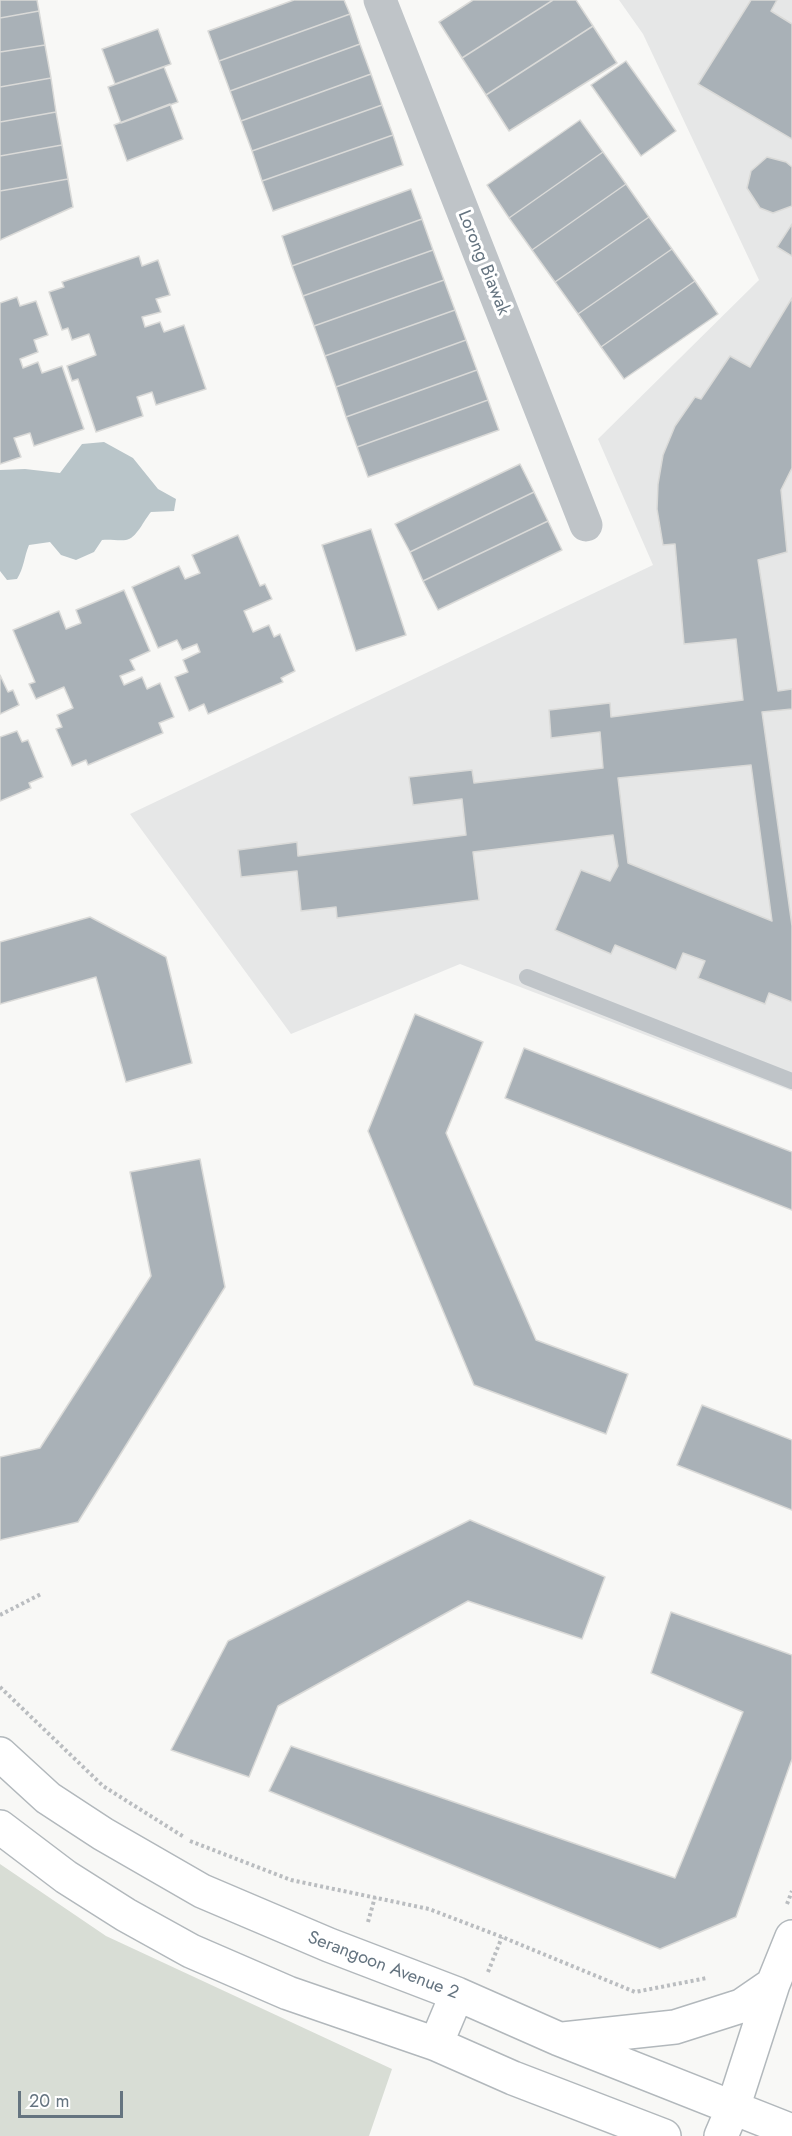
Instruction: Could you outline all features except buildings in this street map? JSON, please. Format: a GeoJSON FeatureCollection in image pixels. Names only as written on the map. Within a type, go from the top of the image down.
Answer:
{"type":"FeatureCollection","features":[{"type":"Feature","properties":{"kind":"main road","name":"Serangoon Avenue 2"},"geometry":{"type":"LineString","coordinates":[[0,1754],[48,1798],[201,1891],[559,2039],[727,2122],[792,2133]]}},
{"type":"Feature","properties":{"kind":"main road"},"geometry":{"type":"LineString","coordinates":[[0,1827],[66,1877],[191,1951],[288,1993],[436,2044],[513,2078],[664,2136]]}},
{"type":"Feature","properties":{"kind":"main road"},"geometry":{"type":"LineString","coordinates":[[727,2122],[773,1984],[788,1924]]}},
{"type":"Feature","properties":{"kind":"main road"},"geometry":{"type":"LineString","coordinates":[[559,2039],[675,2027],[741,2006],[773,1984]]}},
{"type":"Feature","properties":{"kind":"main road"},"geometry":{"type":"LineString","coordinates":[[436,2044],[457,1995]]}},
{"type":"Feature","properties":{"kind":"street","name":"Lorong Biawak"},"geometry":{"type":"LineString","coordinates":[[380,0],[586,525]]}},
{"type":"Feature","properties":{"kind":"lane"},"geometry":{"type":"LineString","coordinates":[[527,977],[792,1081]]}},
{"type":"Feature","properties":{"kind":"path"},"geometry":{"type":"LineString","coordinates":[[0,1615],[41,1594]]}},
{"type":"Feature","properties":{"kind":"path"},"geometry":{"type":"LineString","coordinates":[[0,1687],[103,1786],[191,1842],[291,1880],[429,1909],[634,1992],[718,1975]]}},
{"type":"Feature","properties":{"kind":"path"},"geometry":{"type":"LineString","coordinates":[[788,1924],[792,1891]]}},
{"type":"Feature","properties":{"kind":"shaded area"},"geometry":{"type":"Polygon","coordinates":[[[619,0],[792,0],[792,1091],[460,964],[291,1034],[130,814],[653,565],[598,439],[759,280],[643,34],[619,0]]]}},
{"type":"Feature","properties":{"kind":"shaded area"},"geometry":{"type":"Polygon","coordinates":[[[104,442],[133,458],[158,489],[176,499],[174,511],[151,512],[130,539],[102,540],[94,552],[76,560],[61,555],[50,542],[29,545],[17,579],[7,580],[0,571],[0,470],[25,469],[60,473],[82,444],[104,442]]]}},
{"type":"Feature","properties":{"kind":"shaded area"},"geometry":{"type":"Polygon","coordinates":[[[0,1864],[106,1936],[392,2069],[369,2136],[0,2136],[0,1864]]]}}]}
